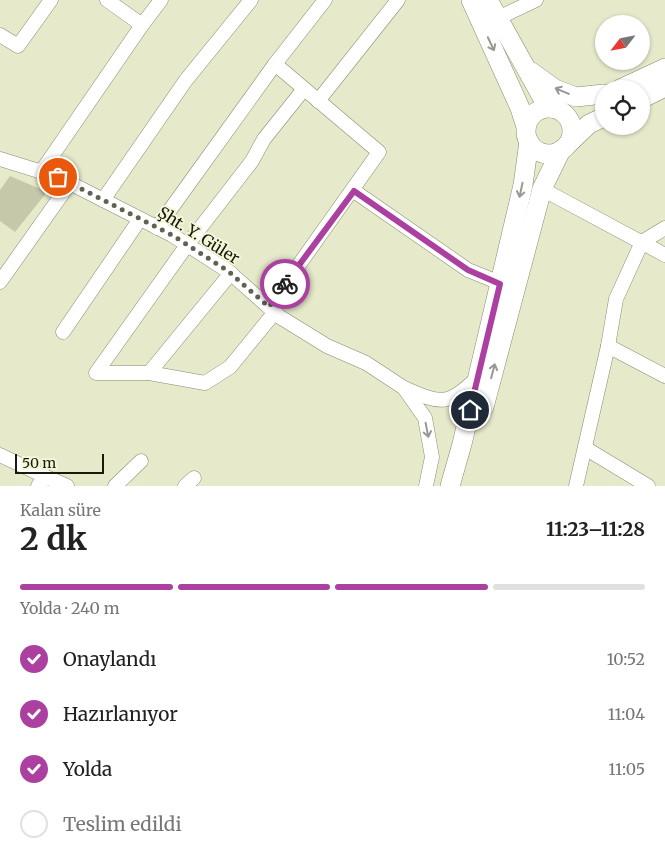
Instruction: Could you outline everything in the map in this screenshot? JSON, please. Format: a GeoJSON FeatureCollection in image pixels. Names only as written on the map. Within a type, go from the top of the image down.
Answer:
{"type":"FeatureCollection","features":[{"type":"Feature","properties":{"kind":"main road"},"geometry":{"type":"LineString","coordinates":[[470,0],[520,108],[528,135],[540,152],[547,154],[564,147],[589,124],[595,121]]}},
{"type":"Feature","properties":{"kind":"main road"},"geometry":{"type":"LineString","coordinates":[[464,486],[542,189],[570,138],[570,124],[556,110],[526,67],[488,0]]}},
{"type":"Feature","properties":{"kind":"main road"},"geometry":{"type":"LineString","coordinates":[[526,67],[555,89],[576,97],[595,96]]}},
{"type":"Feature","properties":{"kind":"main road"},"geometry":{"type":"LineString","coordinates":[[639,80],[665,68]]}},
{"type":"Feature","properties":{"kind":"main road"},"geometry":{"type":"LineString","coordinates":[[650,94],[665,87]]}},
{"type":"Feature","properties":{"kind":"main road"},"geometry":{"type":"LineString","coordinates":[[450,486],[523,185],[532,115],[544,108],[556,110],[595,98]]}},
{"type":"Feature","properties":{"kind":"street"},"geometry":{"type":"LineString","coordinates":[[0,36],[18,46],[51,0]]}},
{"type":"Feature","properties":{"kind":"street"},"geometry":{"type":"LineString","coordinates":[[107,0],[142,25]]}},
{"type":"Feature","properties":{"kind":"street"},"geometry":{"type":"LineString","coordinates":[[41,172],[142,25],[162,0]]}},
{"type":"Feature","properties":{"kind":"street"},"geometry":{"type":"LineString","coordinates":[[103,200],[186,80],[251,0]]}},
{"type":"Feature","properties":{"kind":"street"},"geometry":{"type":"LineString","coordinates":[[157,228],[275,64],[325,0]]}},
{"type":"Feature","properties":{"kind":"street"},"geometry":{"type":"LineString","coordinates":[[318,101],[398,0]]}},
{"type":"Feature","properties":{"kind":"street"},"geometry":{"type":"LineString","coordinates":[[498,18],[536,0]]}},
{"type":"Feature","properties":{"kind":"street"},"geometry":{"type":"LineString","coordinates":[[275,64],[379,152],[354,191],[230,367],[205,383],[149,373],[96,373],[187,245],[304,89]]}},
{"type":"Feature","properties":{"kind":"street","name":"Şht. Y. Güler"},"geometry":{"type":"LineString","coordinates":[[0,159],[70,183],[187,245],[231,273],[272,309],[327,346],[366,364],[404,388],[425,418],[432,457],[426,486]]}},
{"type":"Feature","properties":{"kind":"street"},"geometry":{"type":"LineString","coordinates":[[1,280],[70,183]]}},
{"type":"Feature","properties":{"kind":"street"},"geometry":{"type":"LineString","coordinates":[[542,189],[665,255]]}},
{"type":"Feature","properties":{"kind":"street"},"geometry":{"type":"LineString","coordinates":[[354,191],[468,270],[500,284]]}},
{"type":"Feature","properties":{"kind":"street"},"geometry":{"type":"LineString","coordinates":[[63,332],[140,219]]}},
{"type":"Feature","properties":{"kind":"street"},"geometry":{"type":"LineString","coordinates":[[576,486],[608,346],[616,299],[642,242],[665,228]]}},
{"type":"Feature","properties":{"kind":"street"},"geometry":{"type":"LineString","coordinates":[[149,373],[231,273]]}},
{"type":"Feature","properties":{"kind":"street"},"geometry":{"type":"LineString","coordinates":[[608,346],[665,376]]}},
{"type":"Feature","properties":{"kind":"street"},"geometry":{"type":"LineString","coordinates":[[404,388],[435,401],[459,396],[478,376]]}},
{"type":"Feature","properties":{"kind":"street"},"geometry":{"type":"LineString","coordinates":[[585,448],[648,486]]}},
{"type":"Feature","properties":{"kind":"street"},"geometry":{"type":"LineString","coordinates":[[0,455],[42,481],[67,486]]}},
{"type":"Feature","properties":{"kind":"street"},"geometry":{"type":"LineString","coordinates":[[115,486],[141,461]]}},
{"type":"Feature","properties":{"kind":"building"},"geometry":{"type":"Polygon","coordinates":[[[10,176],[47,192],[15,232],[0,221],[0,190],[10,176]]]}},
{"type":"Feature","properties":{"kind":"way so far"},"geometry":{"type":"LineString","coordinates":[[58,177],[172,235],[228,271],[269,307],[285,284]]}},
{"type":"Feature","properties":{"kind":"route"},"geometry":{"type":"LineString","coordinates":[[285,284],[354,191],[468,270],[500,284],[470,410]]}}]}
